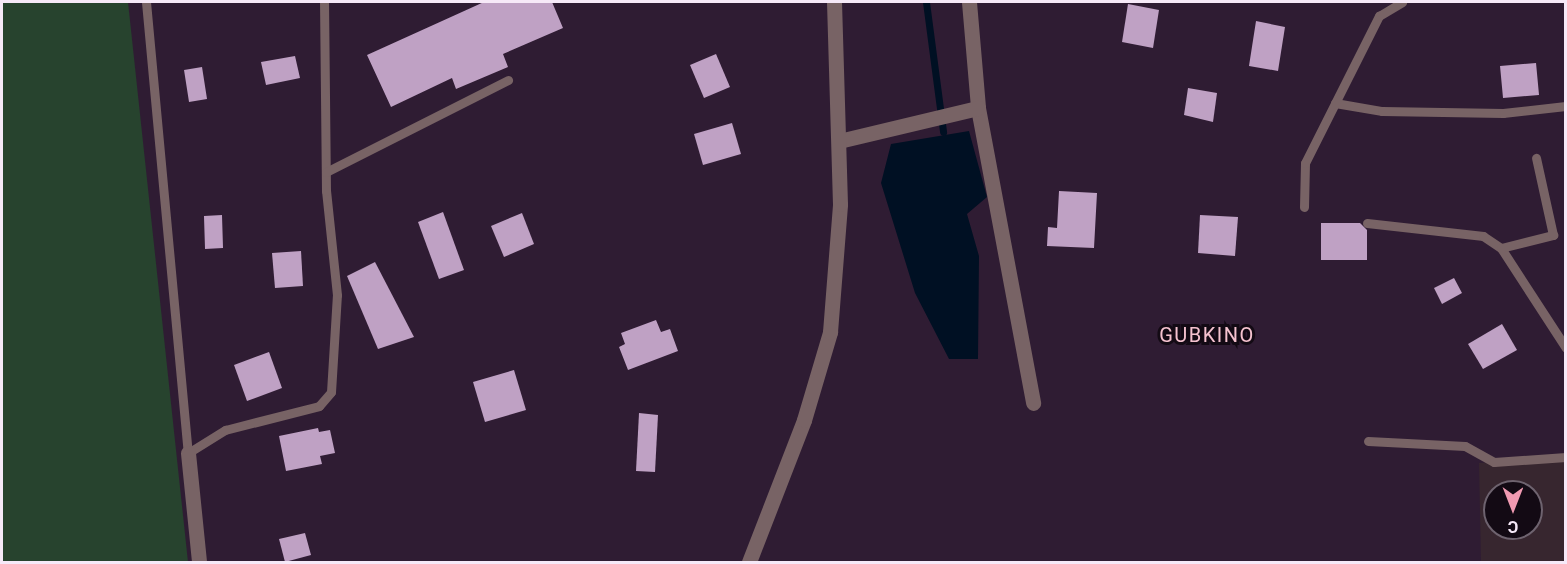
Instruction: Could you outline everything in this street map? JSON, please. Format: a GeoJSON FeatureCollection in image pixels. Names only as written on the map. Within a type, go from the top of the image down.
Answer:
{"type":"FeatureCollection","features":[{"type":"Feature","properties":{"kind":"street"},"geometry":{"type":"LineString","coordinates":[[749,562],[804,420],[830,332],[839,141],[834,2]]}},
{"type":"Feature","properties":{"kind":"street"},"geometry":{"type":"LineString","coordinates":[[969,2],[978,108],[1033,403]]}},
{"type":"Feature","properties":{"kind":"street"},"geometry":{"type":"LineString","coordinates":[[839,141],[978,108]]}},
{"type":"Feature","properties":{"kind":"street"},"geometry":{"type":"LineString","coordinates":[[188,453],[199,562]]}},
{"type":"Feature","properties":{"kind":"lane"},"geometry":{"type":"LineString","coordinates":[[146,2],[188,453],[225,430],[319,406],[331,392],[337,295],[326,172],[324,2]]}},
{"type":"Feature","properties":{"kind":"lane"},"geometry":{"type":"LineString","coordinates":[[1304,207],[1305,163],[1379,16],[1402,2]]}},
{"type":"Feature","properties":{"kind":"lane"},"geometry":{"type":"LineString","coordinates":[[326,172],[508,80]]}},
{"type":"Feature","properties":{"kind":"lane"},"geometry":{"type":"LineString","coordinates":[[1335,103],[1393,111],[1503,113],[1566,106]]}},
{"type":"Feature","properties":{"kind":"lane"},"geometry":{"type":"LineString","coordinates":[[1501,248],[1553,235],[1536,158]]}},
{"type":"Feature","properties":{"kind":"lane"},"geometry":{"type":"LineString","coordinates":[[1367,223],[1483,236],[1501,248],[1566,348]]}},
{"type":"Feature","properties":{"kind":"lane"},"geometry":{"type":"LineString","coordinates":[[1368,441],[1465,446],[1494,462],[1566,457]]}},
{"type":"Feature","properties":{"kind":"shaded area"},"geometry":{"type":"Polygon","coordinates":[[[1565,457],[1565,562],[1481,562],[1479,463],[1565,457]]]}},
{"type":"Feature","properties":{"kind":"green space"},"geometry":{"type":"Polygon","coordinates":[[[2,2],[128,2],[188,562],[2,562],[2,2]]]}},
{"type":"Feature","properties":{"kind":"water"},"geometry":{"type":"Polygon","coordinates":[[[969,131],[987,197],[967,214],[979,256],[978,359],[949,359],[915,293],[881,183],[891,144],[969,131]]]}},
{"type":"Feature","properties":{"kind":"building"},"geometry":{"type":"Polygon","coordinates":[[[484,2],[552,2],[563,28],[503,54],[508,67],[456,89],[452,78],[391,107],[367,55],[484,2]]]}},
{"type":"Feature","properties":{"kind":"building"},"geometry":{"type":"Polygon","coordinates":[[[1128,4],[1159,10],[1153,48],[1122,42],[1128,4]]]}},
{"type":"Feature","properties":{"kind":"building"},"geometry":{"type":"Polygon","coordinates":[[[1256,21],[1285,27],[1278,71],[1249,66],[1256,21]]]}},
{"type":"Feature","properties":{"kind":"building"},"geometry":{"type":"Polygon","coordinates":[[[716,54],[730,87],[704,98],[690,65],[716,54]]]}},
{"type":"Feature","properties":{"kind":"building"},"geometry":{"type":"Polygon","coordinates":[[[295,56],[300,78],[266,85],[261,62],[295,56]]]}},
{"type":"Feature","properties":{"kind":"building"},"geometry":{"type":"Polygon","coordinates":[[[1536,63],[1539,95],[1503,98],[1500,66],[1536,63]]]}},
{"type":"Feature","properties":{"kind":"building"},"geometry":{"type":"Polygon","coordinates":[[[202,67],[207,99],[189,102],[184,70],[202,67]]]}},
{"type":"Feature","properties":{"kind":"building"},"geometry":{"type":"Polygon","coordinates":[[[1188,88],[1217,93],[1213,122],[1184,115],[1188,88]]]}},
{"type":"Feature","properties":{"kind":"building"},"geometry":{"type":"Polygon","coordinates":[[[732,123],[741,154],[703,165],[694,134],[732,123]]]}},
{"type":"Feature","properties":{"kind":"building"},"geometry":{"type":"Polygon","coordinates":[[[1059,191],[1097,193],[1094,248],[1047,246],[1048,227],[1057,228],[1059,191]]]}},
{"type":"Feature","properties":{"kind":"building"},"geometry":{"type":"Polygon","coordinates":[[[443,212],[464,270],[439,279],[418,222],[443,212]]]}},
{"type":"Feature","properties":{"kind":"building"},"geometry":{"type":"Polygon","coordinates":[[[522,213],[534,244],[504,257],[491,226],[522,213]]]}},
{"type":"Feature","properties":{"kind":"building"},"geometry":{"type":"Polygon","coordinates":[[[222,215],[223,248],[205,249],[204,216],[222,215]]]}},
{"type":"Feature","properties":{"kind":"building"},"geometry":{"type":"Polygon","coordinates":[[[1200,215],[1238,217],[1235,256],[1198,253],[1200,215]]]}},
{"type":"Feature","properties":{"kind":"building"},"geometry":{"type":"Polygon","coordinates":[[[1321,223],[1360,223],[1367,230],[1367,260],[1321,260],[1321,223]]]}},
{"type":"Feature","properties":{"kind":"building"},"geometry":{"type":"Polygon","coordinates":[[[301,251],[303,286],[275,288],[272,253],[301,251]]]}},
{"type":"Feature","properties":{"kind":"building"},"geometry":{"type":"Polygon","coordinates":[[[375,262],[414,337],[378,349],[347,276],[375,262]]]}},
{"type":"Feature","properties":{"kind":"building"},"geometry":{"type":"Polygon","coordinates":[[[1454,278],[1462,293],[1442,304],[1434,288],[1454,278]]]}},
{"type":"Feature","properties":{"kind":"building"},"geometry":{"type":"Polygon","coordinates":[[[656,320],[661,332],[670,329],[678,351],[628,370],[619,347],[625,344],[621,333],[656,320]]]}},
{"type":"Feature","properties":{"kind":"building"},"geometry":{"type":"Polygon","coordinates":[[[1502,324],[1517,350],[1483,369],[1468,344],[1502,324]]]}},
{"type":"Feature","properties":{"kind":"building"},"geometry":{"type":"Polygon","coordinates":[[[269,352],[282,388],[247,401],[234,365],[269,352]]]}},
{"type":"Feature","properties":{"kind":"building"},"geometry":{"type":"Polygon","coordinates":[[[514,370],[526,410],[485,422],[473,382],[514,370]]]}},
{"type":"Feature","properties":{"kind":"building"},"geometry":{"type":"Polygon","coordinates":[[[639,413],[658,415],[655,472],[636,471],[639,413]]]}},
{"type":"Feature","properties":{"kind":"building"},"geometry":{"type":"Polygon","coordinates":[[[318,428],[319,432],[330,430],[335,453],[320,456],[322,464],[286,471],[279,436],[318,428]]]}},
{"type":"Feature","properties":{"kind":"building"},"geometry":{"type":"Polygon","coordinates":[[[305,533],[311,555],[285,562],[279,539],[305,533]]]}},
{"type":"Feature","properties":{"kind":"waterway"},"geometry":{"type":"LineString","coordinates":[[926,2],[943,132]]}},
{"type":"Feature","properties":{"kind":"district","name":"GUBKINO"},"geometry":{"type":"Point","coordinates":[1207,335]}}]}
